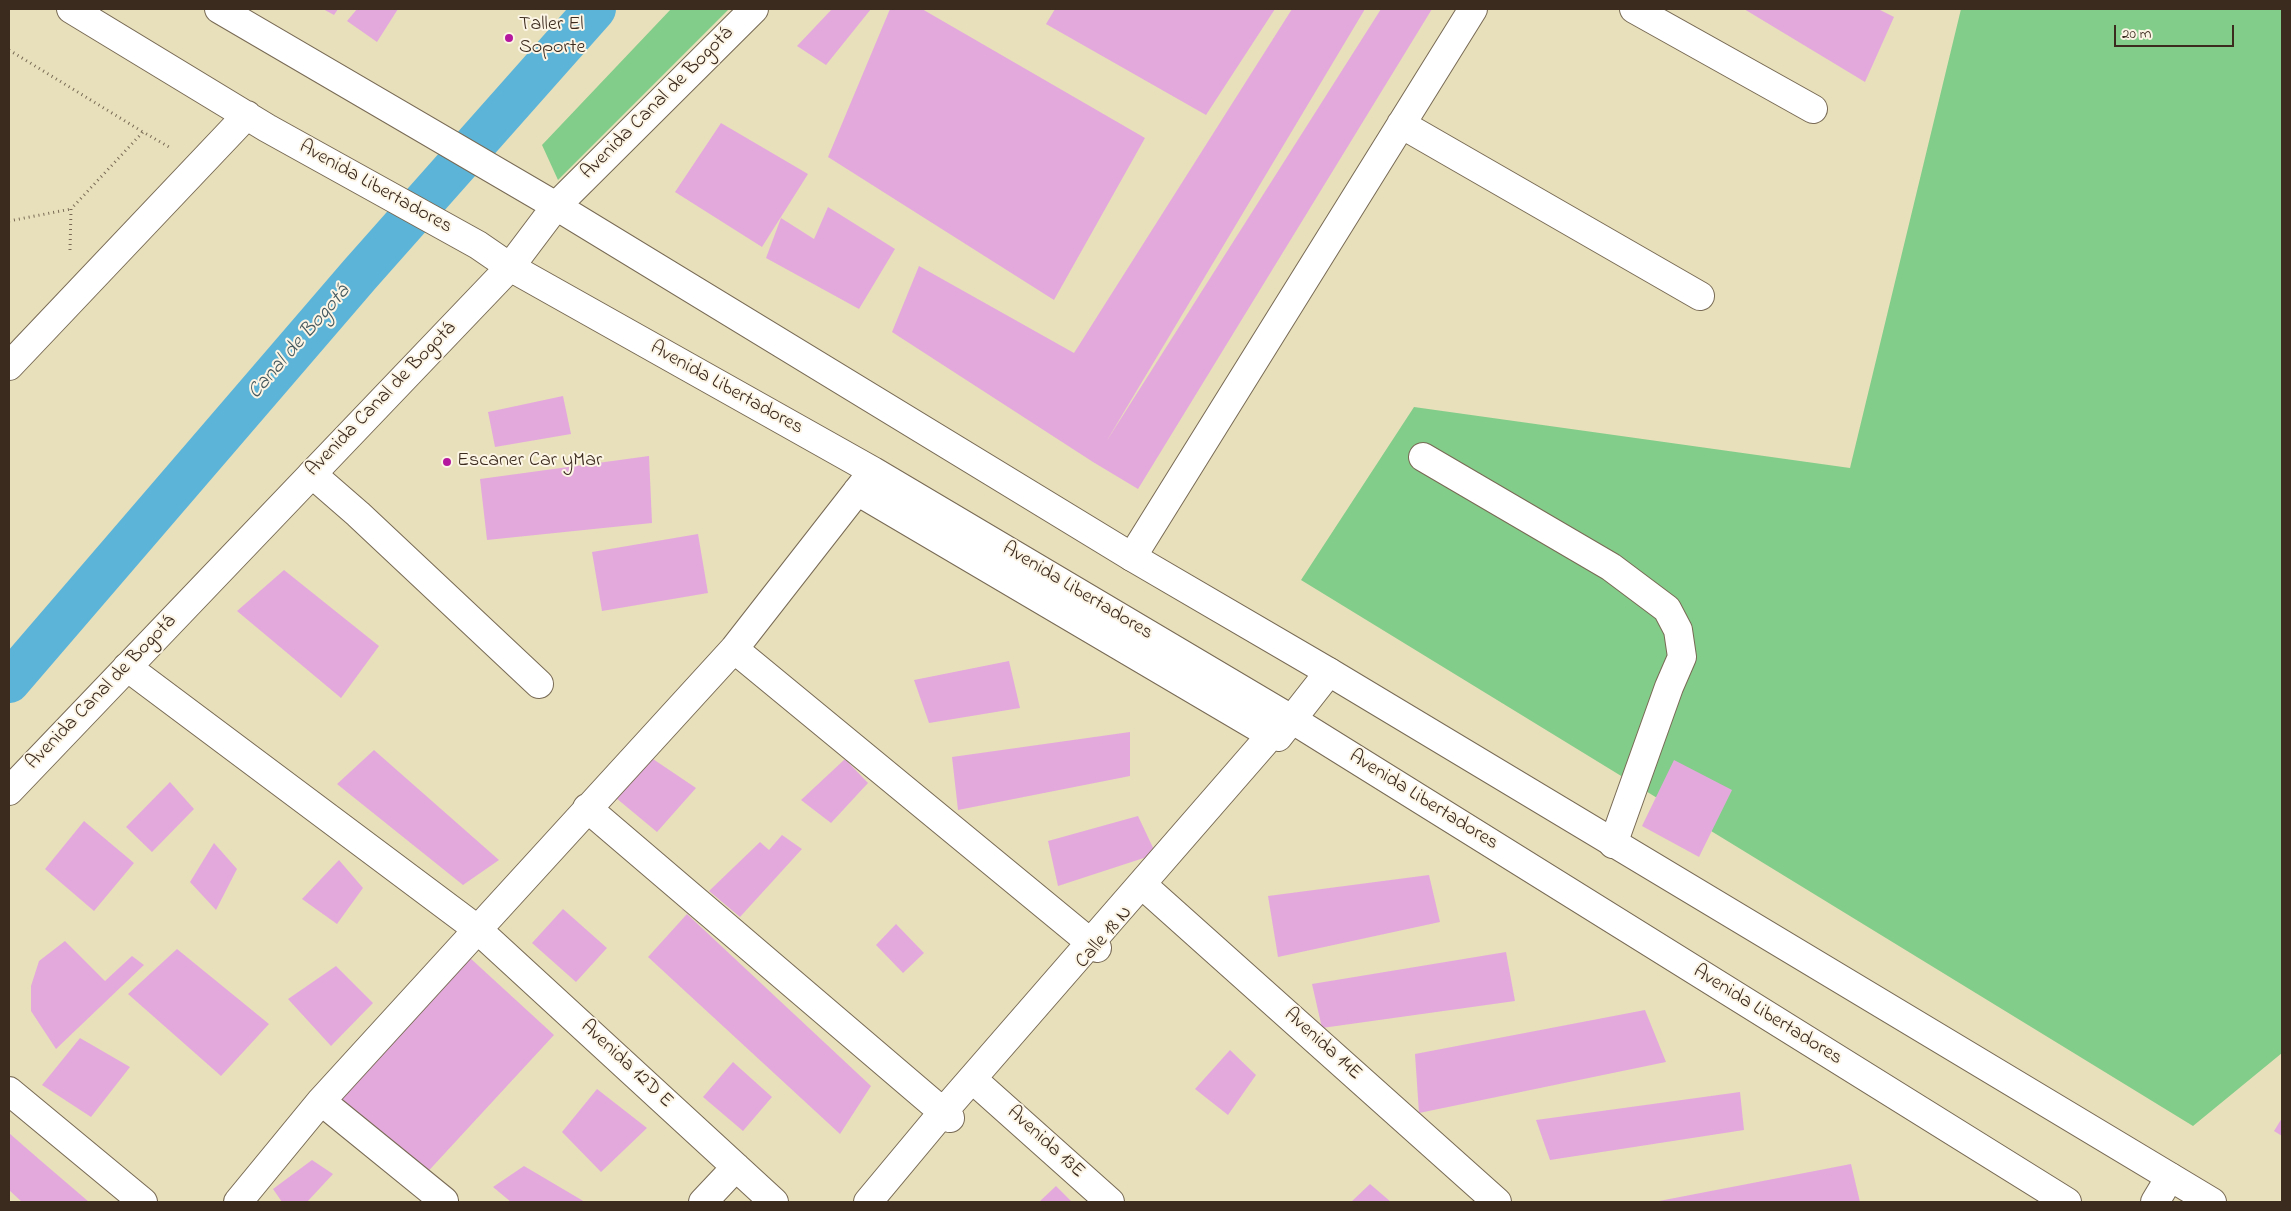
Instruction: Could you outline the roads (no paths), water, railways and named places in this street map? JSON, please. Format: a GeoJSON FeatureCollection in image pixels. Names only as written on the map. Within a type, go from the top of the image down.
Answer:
{"type":"FeatureCollection","features":[{"type":"Feature","properties":{"kind":"street","name":"Avenida Libertadores"},"geometry":{"type":"LineString","coordinates":[[71,9],[257,121],[478,245],[510,267],[865,481],[1293,720],[2067,1202]]}},
{"type":"Feature","properties":{"kind":"street"},"geometry":{"type":"LineString","coordinates":[[219,9],[556,206],[1132,557],[1329,672],[2212,1202]]}},
{"type":"Feature","properties":{"kind":"street","name":"Avenida Canal de Bogotá"},"geometry":{"type":"LineString","coordinates":[[9,791],[510,267],[556,206],[754,9]]}},
{"type":"Feature","properties":{"kind":"street"},"geometry":{"type":"LineString","coordinates":[[1132,557],[1473,9]]}},
{"type":"Feature","properties":{"kind":"street"},"geometry":{"type":"LineString","coordinates":[[1634,9],[1812,109]]}},
{"type":"Feature","properties":{"kind":"street"},"geometry":{"type":"LineString","coordinates":[[9,366],[199,165],[257,121]]}},
{"type":"Feature","properties":{"kind":"street"},"geometry":{"type":"LineString","coordinates":[[1401,124],[1700,296]]}},
{"type":"Feature","properties":{"kind":"street"},"geometry":{"type":"LineString","coordinates":[[1423,457],[1611,567],[1667,609],[1678,630],[1682,657],[1669,687],[1613,844]]}},
{"type":"Feature","properties":{"kind":"street"},"geometry":{"type":"LineString","coordinates":[[312,474],[358,514],[539,684]]}},
{"type":"Feature","properties":{"kind":"street"},"geometry":{"type":"LineString","coordinates":[[238,1202],[321,1101],[734,649],[865,481],[1270,735],[1094,945],[947,1115],[868,1202]]}},
{"type":"Feature","properties":{"kind":"street"},"geometry":{"type":"LineString","coordinates":[[734,649],[1094,945]]}},
{"type":"Feature","properties":{"kind":"street","name":"Avenida 12D E"},"geometry":{"type":"LineString","coordinates":[[127,667],[477,929],[774,1202]]}},
{"type":"Feature","properties":{"kind":"street","name":"Calle 18 N"},"geometry":{"type":"LineString","coordinates":[[878,1202],[947,1115],[979,1085],[1094,945],[1148,889],[1293,720],[1329,672]]}},
{"type":"Feature","properties":{"kind":"street"},"geometry":{"type":"LineString","coordinates":[[587,808],[947,1115]]}},
{"type":"Feature","properties":{"kind":"street","name":"Avenida 14E"},"geometry":{"type":"LineString","coordinates":[[1148,889],[1497,1202]]}},
{"type":"Feature","properties":{"kind":"street","name":"Avenida 13E"},"geometry":{"type":"LineString","coordinates":[[979,1085],[1110,1202]]}},
{"type":"Feature","properties":{"kind":"street"},"geometry":{"type":"LineString","coordinates":[[9,1091],[143,1202]]}},
{"type":"Feature","properties":{"kind":"street"},"geometry":{"type":"LineString","coordinates":[[321,1101],[444,1201]]}},
{"type":"Feature","properties":{"kind":"street"},"geometry":{"type":"LineString","coordinates":[[702,1202],[736,1166]]}},
{"type":"Feature","properties":{"kind":"street"},"geometry":{"type":"LineString","coordinates":[[2155,1202],[2170,1177]]}},
{"type":"Feature","properties":{"kind":"waterway","name":"Canal de Bogotá"},"geometry":{"type":"LineString","coordinates":[[9,682],[360,274],[595,9]]}},
{"type":"Feature","properties":{"kind":"place","name":"Taller El Soporte"},"geometry":{"type":"Point","coordinates":[509,38]}},
{"type":"Feature","properties":{"kind":"place","name":"Escaner Car yMar"},"geometry":{"type":"Point","coordinates":[447,462]}}]}
